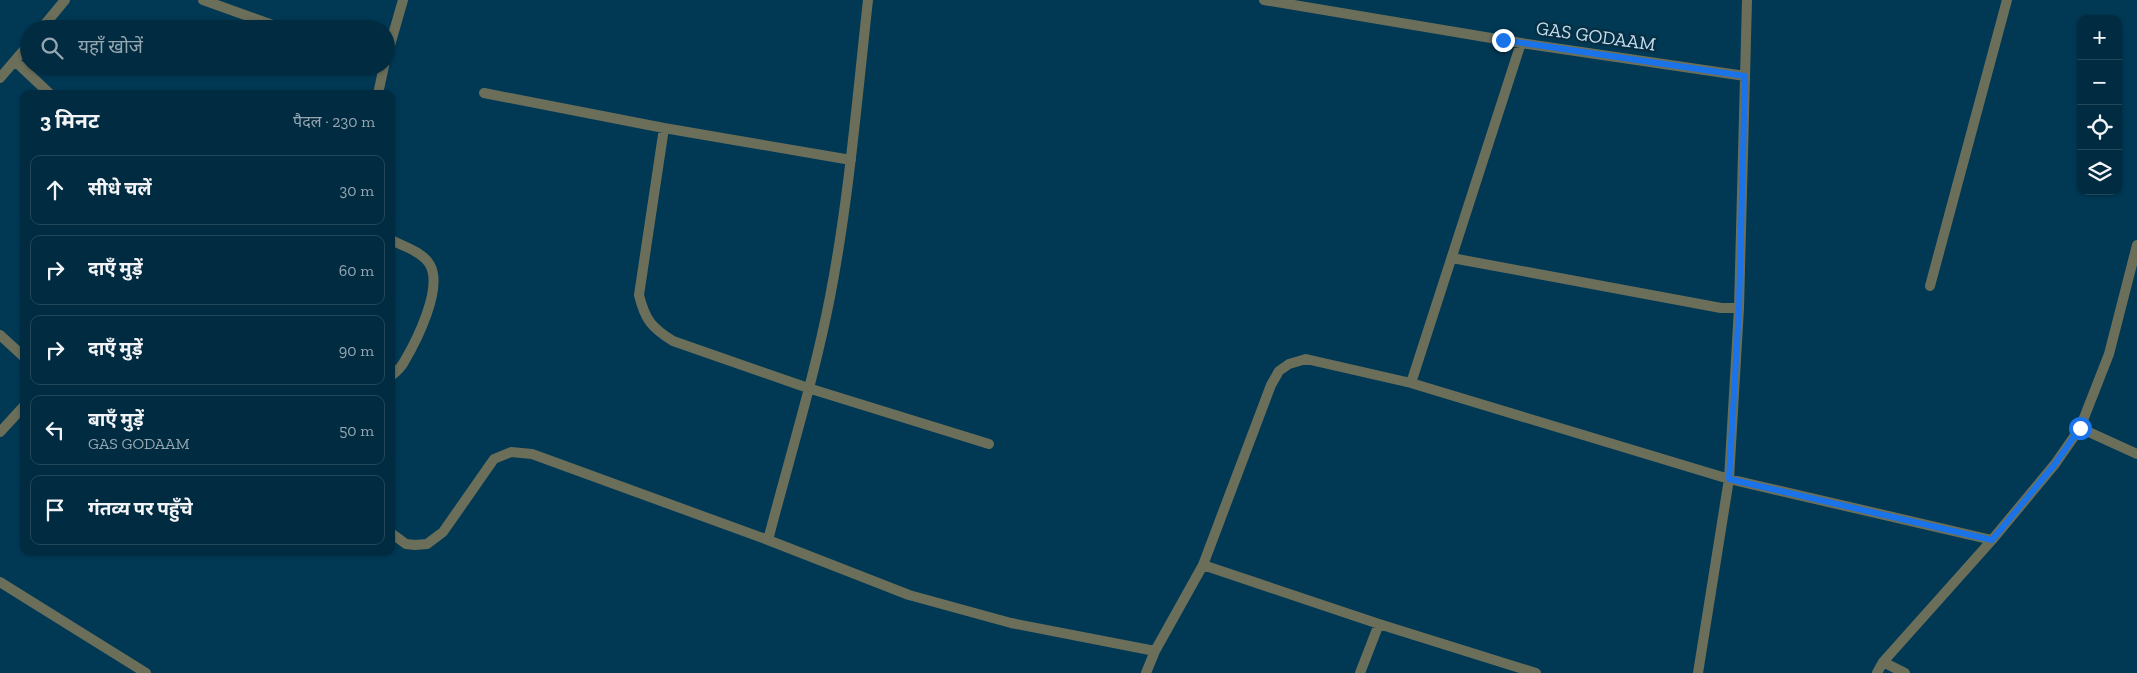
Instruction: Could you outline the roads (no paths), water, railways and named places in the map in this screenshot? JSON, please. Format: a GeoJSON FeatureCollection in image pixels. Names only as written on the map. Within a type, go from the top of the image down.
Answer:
{"type":"FeatureCollection","features":[{"type":"Feature","properties":{"kind":"street"},"geometry":{"type":"LineString","coordinates":[[48,20],[64,0]]}},
{"type":"Feature","properties":{"kind":"street"},"geometry":{"type":"LineString","coordinates":[[203,0],[259,20]]}},
{"type":"Feature","properties":{"kind":"street"},"geometry":{"type":"LineString","coordinates":[[395,27],[403,0]]}},
{"type":"Feature","properties":{"kind":"street"},"geometry":{"type":"LineString","coordinates":[[768,540],[830,297],[851,160],[868,0]]}},
{"type":"Feature","properties":{"kind":"street","name":"GAS GODAAM"},"geometry":{"type":"LineString","coordinates":[[1264,0],[1521,43],[1745,76]]}},
{"type":"Feature","properties":{"kind":"street"},"geometry":{"type":"LineString","coordinates":[[1698,673],[1729,479],[1739,308],[1747,0]]}},
{"type":"Feature","properties":{"kind":"street"},"geometry":{"type":"LineString","coordinates":[[1930,286],[2007,0]]}},
{"type":"Feature","properties":{"kind":"street"},"geometry":{"type":"LineString","coordinates":[[1411,383],[1521,43]]}},
{"type":"Feature","properties":{"kind":"street"},"geometry":{"type":"LineString","coordinates":[[0,78],[20,55]]}},
{"type":"Feature","properties":{"kind":"street"},"geometry":{"type":"LineString","coordinates":[[15,61],[20,66]]}},
{"type":"Feature","properties":{"kind":"street"},"geometry":{"type":"LineString","coordinates":[[30,75],[46,90]]}},
{"type":"Feature","properties":{"kind":"street"},"geometry":{"type":"LineString","coordinates":[[379,90],[382,75]]}},
{"type":"Feature","properties":{"kind":"street"},"geometry":{"type":"LineString","coordinates":[[484,93],[664,128],[851,160]]}},
{"type":"Feature","properties":{"kind":"street"},"geometry":{"type":"LineString","coordinates":[[664,128],[639,295],[644,313],[655,329],[673,342],[808,388],[989,444]]}},
{"type":"Feature","properties":{"kind":"street"},"geometry":{"type":"LineString","coordinates":[[395,242],[414,251],[429,262],[434,274],[435,284],[431,303],[404,364],[395,372]]}},
{"type":"Feature","properties":{"kind":"street"},"geometry":{"type":"LineString","coordinates":[[1877,673],[1883,662],[1992,540],[2055,464],[2080,428],[2109,354],[2137,245]]}},
{"type":"Feature","properties":{"kind":"street"},"geometry":{"type":"LineString","coordinates":[[1452,258],[1721,308],[1739,308]]}},
{"type":"Feature","properties":{"kind":"street"},"geometry":{"type":"LineString","coordinates":[[0,335],[20,353]]}},
{"type":"Feature","properties":{"kind":"street"},"geometry":{"type":"LineString","coordinates":[[1146,673],[1155,651],[1203,565],[1271,385],[1279,371],[1288,364],[1306,359],[1411,383],[1729,479],[1992,540]]}},
{"type":"Feature","properties":{"kind":"street"},"geometry":{"type":"LineString","coordinates":[[0,432],[20,410]]}},
{"type":"Feature","properties":{"kind":"street"},"geometry":{"type":"LineString","coordinates":[[2080,428],[2137,454]]}},
{"type":"Feature","properties":{"kind":"street"},"geometry":{"type":"LineString","coordinates":[[395,536],[406,544],[415,546],[427,544],[443,532],[494,459],[511,452],[532,454],[768,540],[909,595],[1012,623],[1155,651]]}},
{"type":"Feature","properties":{"kind":"street"},"geometry":{"type":"LineString","coordinates":[[1203,565],[1379,624],[1536,673]]}},
{"type":"Feature","properties":{"kind":"street"},"geometry":{"type":"LineString","coordinates":[[0,582],[146,673]]}},
{"type":"Feature","properties":{"kind":"street"},"geometry":{"type":"LineString","coordinates":[[1360,673],[1379,624]]}},
{"type":"Feature","properties":{"kind":"street"},"geometry":{"type":"LineString","coordinates":[[1883,662],[1905,673]]}}]}
